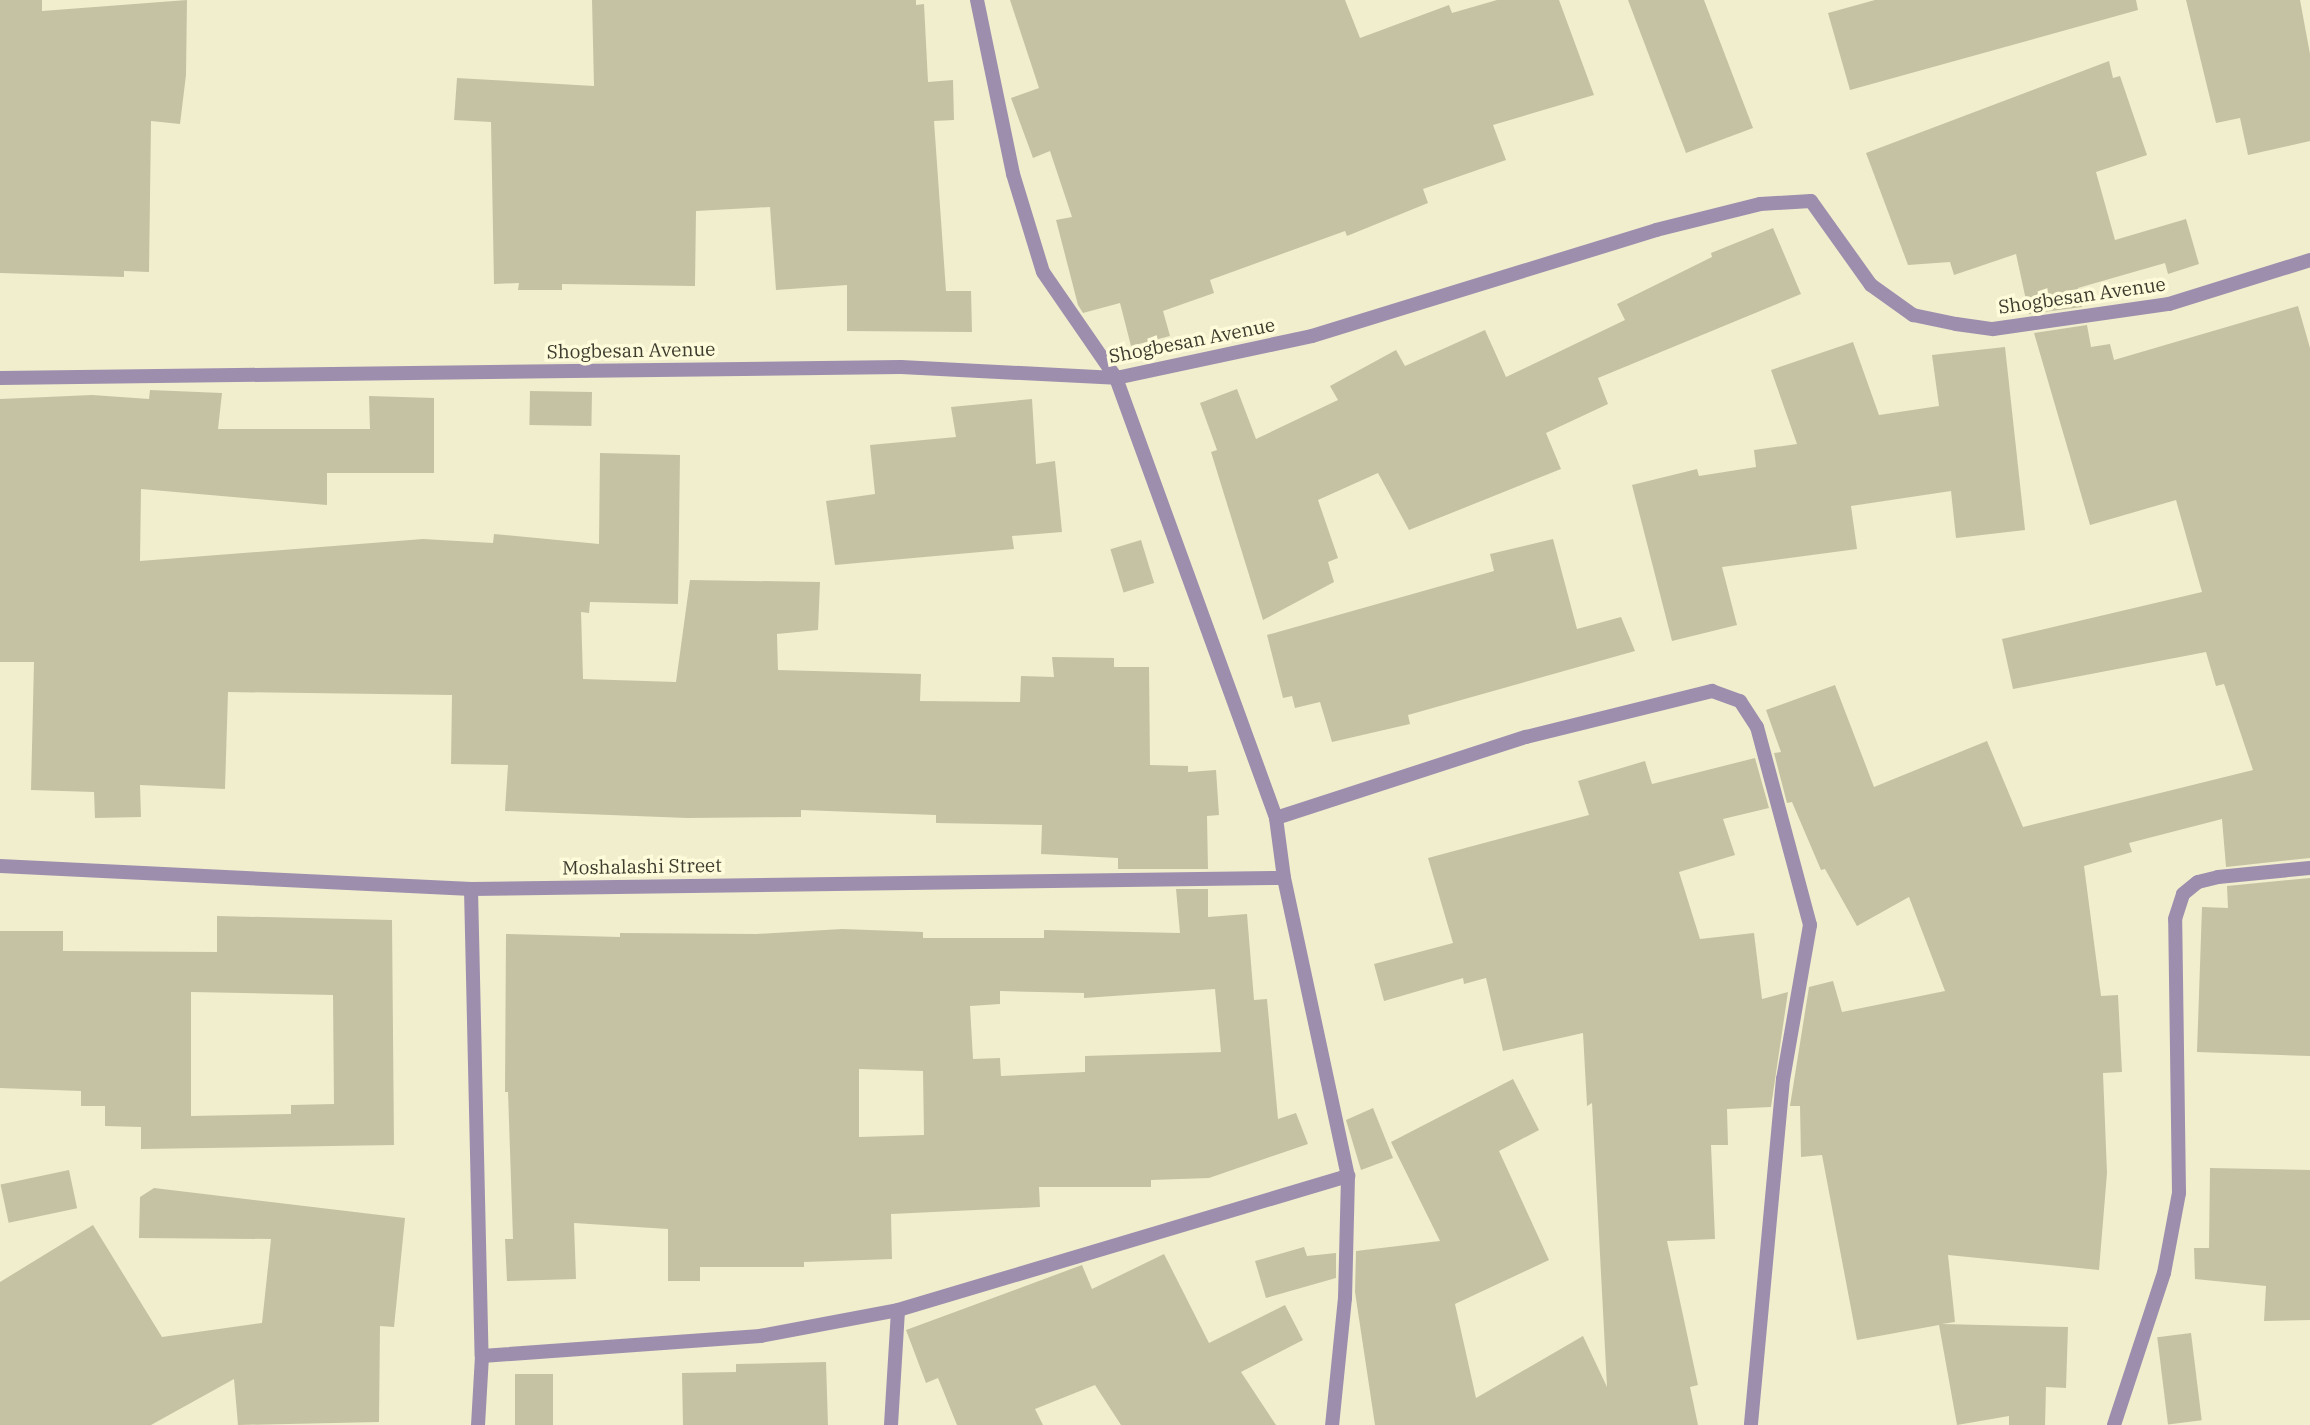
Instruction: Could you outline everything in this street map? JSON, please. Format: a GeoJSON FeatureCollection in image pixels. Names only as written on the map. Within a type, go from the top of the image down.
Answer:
{"type":"FeatureCollection","features":[{"type":"Feature","properties":{"kind":"street"},"geometry":{"type":"LineString","coordinates":[[977,0],[1013,174],[1042,272],[1116,378],[1276,818],[1284,878],[1348,1176],[1345,1298],[1332,1425]]}},
{"type":"Feature","properties":{"kind":"street","name":"Shogbesan Avenue"},"geometry":{"type":"LineString","coordinates":[[0,378],[901,367],[1116,378],[1312,336],[1656,230],[1760,204],[1811,201],[1871,285],[1913,316],[1993,328],[2169,304],[2310,260]]}},
{"type":"Feature","properties":{"kind":"street"},"geometry":{"type":"LineString","coordinates":[[1276,818],[1526,737],[1712,691],[1740,701],[1758,727],[1810,925],[1783,1079],[1751,1425]]}},
{"type":"Feature","properties":{"kind":"street","name":"Moshalashi Street"},"geometry":{"type":"LineString","coordinates":[[0,866],[471,889],[1284,878]]}},
{"type":"Feature","properties":{"kind":"street"},"geometry":{"type":"LineString","coordinates":[[2114,1425],[2164,1273],[2179,1193],[2175,919],[2183,894],[2198,882],[2310,868]]}},
{"type":"Feature","properties":{"kind":"street"},"geometry":{"type":"LineString","coordinates":[[471,889],[482,1356],[478,1425]]}},
{"type":"Feature","properties":{"kind":"street"},"geometry":{"type":"LineString","coordinates":[[482,1356],[760,1336],[898,1310],[1348,1176]]}},
{"type":"Feature","properties":{"kind":"street"},"geometry":{"type":"LineString","coordinates":[[891,1425],[898,1310]]}},
{"type":"Feature","properties":{"kind":"building"},"geometry":{"type":"Polygon","coordinates":[[[0,0],[42,0],[42,11],[187,0],[186,75],[180,124],[151,121],[149,272],[124,271],[124,277],[0,273],[0,0]]]}},
{"type":"Feature","properties":{"kind":"building"},"geometry":{"type":"Polygon","coordinates":[[[592,0],[916,0],[916,5],[924,4],[928,82],[953,80],[954,120],[934,121],[946,291],[971,291],[972,332],[847,331],[847,285],[776,290],[770,207],[696,211],[695,286],[562,284],[562,290],[518,290],[519,283],[494,284],[491,122],[454,120],[457,78],[594,86],[592,0]]]}},
{"type":"Feature","properties":{"kind":"building"},"geometry":{"type":"Polygon","coordinates":[[[1010,0],[1345,0],[1360,38],[1449,5],[1452,13],[1497,0],[1559,0],[1594,95],[1493,125],[1506,160],[1423,189],[1428,203],[1347,236],[1345,231],[1210,280],[1214,293],[1163,311],[1170,336],[1131,346],[1120,303],[1083,313],[1078,305],[1056,220],[1072,217],[1050,151],[1033,158],[1011,98],[1039,88],[1010,0]]]}},
{"type":"Feature","properties":{"kind":"building"},"geometry":{"type":"Polygon","coordinates":[[[1628,0],[1704,0],[1753,128],[1686,153],[1628,0]]]}},
{"type":"Feature","properties":{"kind":"building"},"geometry":{"type":"Polygon","coordinates":[[[1875,0],[2136,0],[2138,10],[1850,90],[1828,13],[1875,0]]]}},
{"type":"Feature","properties":{"kind":"building"},"geometry":{"type":"Polygon","coordinates":[[[2186,0],[2300,0],[2310,54],[2310,141],[2248,155],[2240,118],[2216,123],[2186,0]]]}},
{"type":"Feature","properties":{"kind":"building"},"geometry":{"type":"Polygon","coordinates":[[[2109,61],[2113,78],[2120,76],[2147,155],[2096,172],[2115,240],[2186,219],[2199,264],[2168,274],[2165,263],[2078,288],[2082,307],[2029,314],[2016,254],[1954,275],[1950,262],[1908,265],[1866,153],[2109,61]]]}},
{"type":"Feature","properties":{"kind":"building"},"geometry":{"type":"Polygon","coordinates":[[[1773,228],[1801,294],[1598,378],[1608,404],[1546,433],[1561,469],[1409,530],[1378,473],[1318,500],[1338,558],[1328,562],[1334,582],[1263,620],[1211,452],[1217,450],[1200,403],[1237,389],[1256,439],[1338,400],[1330,386],[1396,350],[1405,366],[1485,330],[1506,377],[1625,320],[1617,304],[1712,257],[1711,253],[1773,228]]]}},
{"type":"Feature","properties":{"kind":"building"},"geometry":{"type":"Polygon","coordinates":[[[2298,306],[2310,348],[2310,858],[2226,867],[2222,819],[2129,843],[2132,852],[2084,866],[2101,996],[2118,995],[2122,1072],[2103,1073],[2107,1173],[2099,1270],[1948,1255],[1955,1322],[1942,1324],[2068,1327],[2066,1388],[2046,1387],[2045,1425],[2009,1425],[2009,1416],[1957,1425],[1939,1325],[1857,1340],[1822,1155],[1801,1157],[1800,1106],[1790,1106],[1809,987],[1833,981],[1842,1012],[1945,991],[1909,897],[1857,926],[1825,869],[1821,870],[1792,802],[1787,803],[1774,753],[1781,752],[1766,710],[1835,685],[1874,787],[1987,741],[2023,827],[2253,770],[2224,684],[2216,686],[2206,652],[2013,689],[2002,639],[2202,592],[2176,500],[2090,525],[2034,333],[2087,325],[2091,347],[2110,344],[2114,360],[2298,306]]]}},
{"type":"Feature","properties":{"kind":"building"},"geometry":{"type":"Polygon","coordinates":[[[1853,342],[1879,415],[1939,406],[1932,355],[2005,347],[2025,530],[1956,538],[1951,491],[1851,506],[1857,549],[1722,567],[1737,625],[1672,641],[1632,485],[1697,469],[1699,476],[1756,467],[1754,450],[1797,444],[1771,370],[1853,342]]]}},
{"type":"Feature","properties":{"kind":"building"},"geometry":{"type":"Polygon","coordinates":[[[150,390],[222,393],[218,429],[370,429],[369,396],[434,398],[434,473],[327,473],[327,505],[141,489],[140,561],[423,539],[493,543],[494,534],[599,544],[600,453],[680,455],[678,604],[590,602],[589,613],[581,612],[583,679],[676,682],[690,580],[820,582],[818,630],[777,634],[778,670],[921,674],[920,701],[1020,702],[1021,676],[1054,677],[1052,657],[1114,658],[1114,667],[1149,667],[1150,765],[1188,766],[1188,772],[1216,770],[1219,815],[1207,816],[1208,869],[1118,869],[1118,858],[1041,854],[1042,825],[936,823],[936,815],[801,810],[801,817],[687,818],[505,811],[508,765],[451,764],[452,695],[228,692],[225,789],[140,785],[141,817],[95,818],[94,792],[31,790],[34,662],[0,662],[0,399],[92,395],[149,399],[150,390]]]}},
{"type":"Feature","properties":{"kind":"building"},"geometry":{"type":"Polygon","coordinates":[[[530,391],[592,392],[591,426],[529,425],[530,391]]]}},
{"type":"Feature","properties":{"kind":"building"},"geometry":{"type":"Polygon","coordinates":[[[1032,399],[1036,464],[1055,461],[1062,532],[1012,536],[1014,549],[835,565],[826,501],[875,494],[870,445],[956,437],[951,407],[1032,399]]]}},
{"type":"Feature","properties":{"kind":"building"},"geometry":{"type":"Polygon","coordinates":[[[1553,539],[1577,629],[1621,617],[1635,651],[1408,715],[1410,724],[1332,742],[1320,702],[1295,708],[1292,696],[1283,698],[1267,635],[1494,571],[1490,554],[1553,539]]]}},
{"type":"Feature","properties":{"kind":"building"},"geometry":{"type":"Polygon","coordinates":[[[1141,540],[1154,583],[1124,592],[1110,549],[1141,540]]]}},
{"type":"Feature","properties":{"kind":"building"},"geometry":{"type":"Polygon","coordinates":[[[1755,758],[1769,808],[1723,819],[1735,855],[1679,872],[1700,939],[1754,933],[1762,999],[1788,992],[1771,1107],[1727,1109],[1728,1145],[1711,1145],[1715,1239],[1667,1241],[1698,1385],[1690,1387],[1698,1425],[1375,1425],[1355,1292],[1356,1251],[1440,1241],[1391,1142],[1513,1079],[1539,1130],[1499,1151],[1549,1260],[1455,1304],[1476,1398],[1583,1336],[1607,1387],[1592,1103],[1587,1106],[1583,1033],[1503,1051],[1486,978],[1464,984],[1463,978],[1384,1001],[1374,964],[1453,943],[1428,858],[1589,815],[1578,781],[1645,761],[1652,784],[1755,758]]]}},
{"type":"Feature","properties":{"kind":"building"},"geometry":{"type":"Polygon","coordinates":[[[2310,878],[2310,1056],[2197,1052],[2202,907],[2228,908],[2227,886],[2310,878]]]}},
{"type":"Feature","properties":{"kind":"building"},"geometry":{"type":"Polygon","coordinates":[[[1176,889],[1208,889],[1208,917],[1247,914],[1254,1000],[1267,999],[1278,1119],[1296,1113],[1308,1144],[1209,1178],[1151,1180],[1151,1187],[1039,1187],[1040,1207],[891,1214],[892,1259],[804,1262],[804,1267],[700,1267],[700,1281],[668,1281],[668,1229],[574,1223],[576,1279],[507,1281],[505,1239],[513,1239],[508,1092],[505,1092],[506,934],[620,937],[620,933],[757,934],[842,929],[923,932],[923,938],[1044,938],[1044,930],[1180,933],[1176,889]],[[1215,989],[1084,998],[1084,993],[1000,991],[1000,1004],[970,1006],[973,1059],[1000,1058],[1001,1076],[1085,1072],[1085,1056],[1221,1052],[1215,989]],[[859,1069],[859,1137],[924,1135],[923,1071],[859,1069]]]}},
{"type":"Feature","properties":{"kind":"building"},"geometry":{"type":"Polygon","coordinates":[[[217,916],[392,920],[394,1145],[141,1149],[141,1127],[105,1126],[105,1106],[81,1106],[81,1091],[0,1088],[0,931],[63,931],[63,951],[217,952],[217,916]],[[191,992],[191,1116],[291,1114],[291,1105],[334,1104],[333,995],[191,992]]]}},
{"type":"Feature","properties":{"kind":"building"},"geometry":{"type":"Polygon","coordinates":[[[1373,1108],[1393,1158],[1361,1170],[1346,1120],[1373,1108]]]}},
{"type":"Feature","properties":{"kind":"building"},"geometry":{"type":"Polygon","coordinates":[[[2210,1168],[2310,1170],[2310,1320],[2264,1321],[2266,1286],[2195,1279],[2194,1248],[2209,1248],[2210,1168]]]}},
{"type":"Feature","properties":{"kind":"building"},"geometry":{"type":"Polygon","coordinates":[[[69,1170],[77,1208],[9,1223],[1,1185],[69,1170]]]}},
{"type":"Feature","properties":{"kind":"building"},"geometry":{"type":"Polygon","coordinates":[[[154,1188],[405,1218],[394,1327],[380,1326],[379,1422],[238,1425],[234,1379],[151,1425],[0,1425],[0,1282],[93,1225],[162,1337],[262,1323],[271,1239],[139,1238],[140,1197],[154,1188]]]}},
{"type":"Feature","properties":{"kind":"building"},"geometry":{"type":"Polygon","coordinates":[[[1304,1247],[1307,1256],[1336,1253],[1336,1278],[1266,1298],[1255,1261],[1304,1247]]]}},
{"type":"Feature","properties":{"kind":"building"},"geometry":{"type":"Polygon","coordinates":[[[1164,1254],[1209,1343],[1285,1305],[1303,1340],[1241,1372],[1276,1425],[1121,1425],[1095,1385],[1035,1409],[1043,1425],[957,1425],[938,1378],[926,1383],[906,1330],[1082,1265],[1092,1289],[1164,1254]]]}},
{"type":"Feature","properties":{"kind":"building"},"geometry":{"type":"Polygon","coordinates":[[[2191,1333],[2202,1420],[2168,1424],[2157,1337],[2191,1333]]]}},
{"type":"Feature","properties":{"kind":"building"},"geometry":{"type":"Polygon","coordinates":[[[826,1362],[828,1425],[683,1425],[682,1373],[736,1372],[736,1364],[826,1362]]]}},
{"type":"Feature","properties":{"kind":"building"},"geometry":{"type":"Polygon","coordinates":[[[515,1374],[553,1374],[553,1425],[515,1425],[515,1374]]]}}]}
